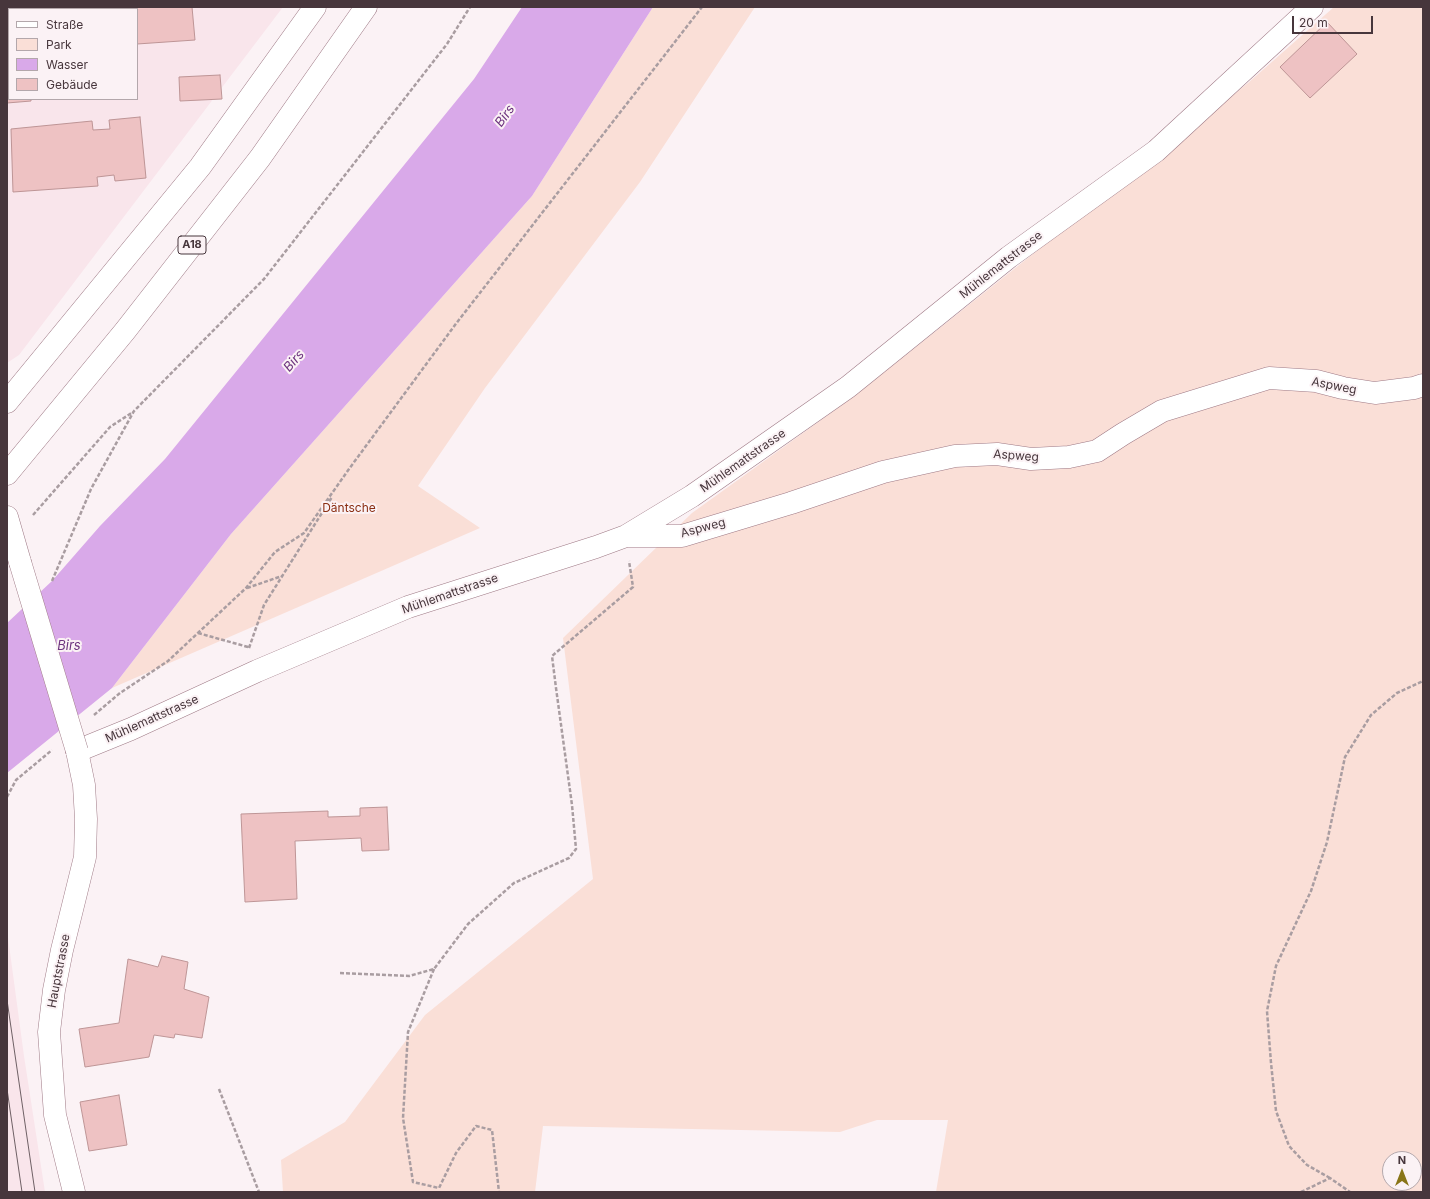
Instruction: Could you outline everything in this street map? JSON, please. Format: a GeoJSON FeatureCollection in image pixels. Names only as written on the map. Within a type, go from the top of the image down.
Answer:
{"type":"FeatureCollection","features":[{"type":"Feature","properties":{"kind":"main road"},"geometry":{"type":"LineString","coordinates":[[7,402],[200,167],[315,7]]}},
{"type":"Feature","properties":{"kind":"main road","name":"A18"},"geometry":{"type":"LineString","coordinates":[[7,474],[125,331],[260,158],[366,7]]}},
{"type":"Feature","properties":{"kind":"main road","name":"Mühlemattstrasse"},"geometry":{"type":"LineString","coordinates":[[78,751],[131,729],[257,671],[408,607],[626,536],[692,496],[848,387],[1008,257],[1156,151],[1312,7]]}},
{"type":"Feature","properties":{"kind":"main road","name":"Aspweg"},"geometry":{"type":"LineString","coordinates":[[626,536],[682,536],[791,503],[883,472],[956,456],[997,454],[1032,459],[1069,458],[1097,451],[1162,411],[1269,378],[1316,381],[1344,388],[1375,393],[1414,388],[1423,385]]}},
{"type":"Feature","properties":{"kind":"main road","name":"Hauptstrasse"},"geometry":{"type":"LineString","coordinates":[[7,518],[78,751],[84,786],[86,819],[85,857],[57,976],[49,1032],[55,1115],[74,1192]]}},
{"type":"Feature","properties":{"kind":"path"},"geometry":{"type":"LineString","coordinates":[[12,538],[110,427],[134,411],[264,279],[447,44],[470,7]]}},
{"type":"Feature","properties":{"kind":"path"},"geometry":{"type":"LineString","coordinates":[[248,647],[198,633],[246,588],[275,552],[304,534],[349,469],[455,325],[702,7]]}},
{"type":"Feature","properties":{"kind":"path"},"geometry":{"type":"LineString","coordinates":[[52,581],[91,489],[134,411]]}},
{"type":"Feature","properties":{"kind":"path"},"geometry":{"type":"LineString","coordinates":[[257,671],[248,647],[264,605],[349,469]]}},
{"type":"Feature","properties":{"kind":"path"},"geometry":{"type":"LineString","coordinates":[[499,1192],[492,1130],[476,1126],[456,1153],[439,1188],[413,1182],[403,1118],[408,1032],[434,969],[468,924],[514,883],[569,858],[576,849],[572,805],[552,656],[633,587],[626,536]]}},
{"type":"Feature","properties":{"kind":"path"},"geometry":{"type":"LineString","coordinates":[[246,588],[283,576]]}},
{"type":"Feature","properties":{"kind":"path"},"geometry":{"type":"LineString","coordinates":[[1350,1192],[1330,1178],[1307,1166],[1289,1146],[1276,1111],[1270,1063],[1267,1011],[1276,966],[1311,891],[1327,842],[1345,757],[1371,715],[1397,693],[1423,681]]}},
{"type":"Feature","properties":{"kind":"path"},"geometry":{"type":"LineString","coordinates":[[340,973],[409,976],[434,969]]}},
{"type":"Feature","properties":{"kind":"path"},"geometry":{"type":"LineString","coordinates":[[219,1090],[258,1192]]}},
{"type":"Feature","properties":{"kind":"path"},"geometry":{"type":"LineString","coordinates":[[1301,1192],[1330,1178]]}},
{"type":"Feature","properties":{"kind":"shaded area"},"geometry":{"type":"Polygon","coordinates":[[[7,7],[283,7],[19,355],[7,363],[7,7]]]}},
{"type":"Feature","properties":{"kind":"shaded area"},"geometry":{"type":"Polygon","coordinates":[[[7,930],[24,1056],[45,1192],[7,1192],[7,930]]]}},
{"type":"Feature","properties":{"kind":"green space","name":"Däntsche"},"geometry":{"type":"Polygon","coordinates":[[[653,7],[755,7],[640,182],[485,388],[418,486],[480,528],[112,688],[231,534],[532,196],[653,7]]]}},
{"type":"Feature","properties":{"kind":"green space"},"geometry":{"type":"Polygon","coordinates":[[[1334,7],[1423,7],[1423,1192],[936,1192],[948,1120],[877,1120],[840,1132],[543,1126],[535,1192],[283,1192],[281,1160],[345,1122],[425,1015],[593,879],[563,638],[692,513],[853,397],[1248,83],[1334,7]]]}},
{"type":"Feature","properties":{"kind":"water","name":"Birs"},"geometry":{"type":"Polygon","coordinates":[[[522,7],[653,7],[532,196],[231,534],[112,688],[7,773],[7,623],[52,581],[100,526],[165,459],[474,79],[522,7]]]}},
{"type":"Feature","properties":{"kind":"building"},"geometry":{"type":"Polygon","coordinates":[[[7,7],[9,7],[8,100],[31,101],[7,103],[7,7]]]}},
{"type":"Feature","properties":{"kind":"building"},"geometry":{"type":"Polygon","coordinates":[[[192,7],[195,40],[138,44],[138,8],[125,8],[192,7]]]}},
{"type":"Feature","properties":{"kind":"building"},"geometry":{"type":"Polygon","coordinates":[[[1327,22],[1357,54],[1310,98],[1280,67],[1327,22]]]}},
{"type":"Feature","properties":{"kind":"building"},"geometry":{"type":"Polygon","coordinates":[[[220,75],[222,99],[180,101],[179,77],[220,75]]]}},
{"type":"Feature","properties":{"kind":"building"},"geometry":{"type":"Polygon","coordinates":[[[140,117],[146,178],[115,181],[114,175],[97,177],[98,186],[13,192],[11,129],[92,121],[93,130],[110,129],[109,120],[140,117]]]}},
{"type":"Feature","properties":{"kind":"building"},"geometry":{"type":"Polygon","coordinates":[[[387,807],[389,850],[362,851],[361,838],[295,841],[297,899],[245,902],[241,814],[328,811],[328,817],[360,816],[360,808],[387,807]]]}},
{"type":"Feature","properties":{"kind":"building"},"geometry":{"type":"Polygon","coordinates":[[[162,956],[188,962],[184,989],[209,997],[202,1038],[175,1034],[174,1038],[154,1035],[149,1057],[85,1067],[79,1029],[119,1023],[128,959],[158,967],[162,956]]]}},
{"type":"Feature","properties":{"kind":"building"},"geometry":{"type":"Polygon","coordinates":[[[119,1095],[127,1145],[89,1151],[80,1102],[119,1095]]]}},
{"type":"Feature","properties":{"kind":"tram line"},"geometry":{"type":"LineString","coordinates":[[7,1000],[35,1192]]}},
{"type":"Feature","properties":{"kind":"tram line"},"geometry":{"type":"LineString","coordinates":[[7,1089],[22,1192]]}}]}
